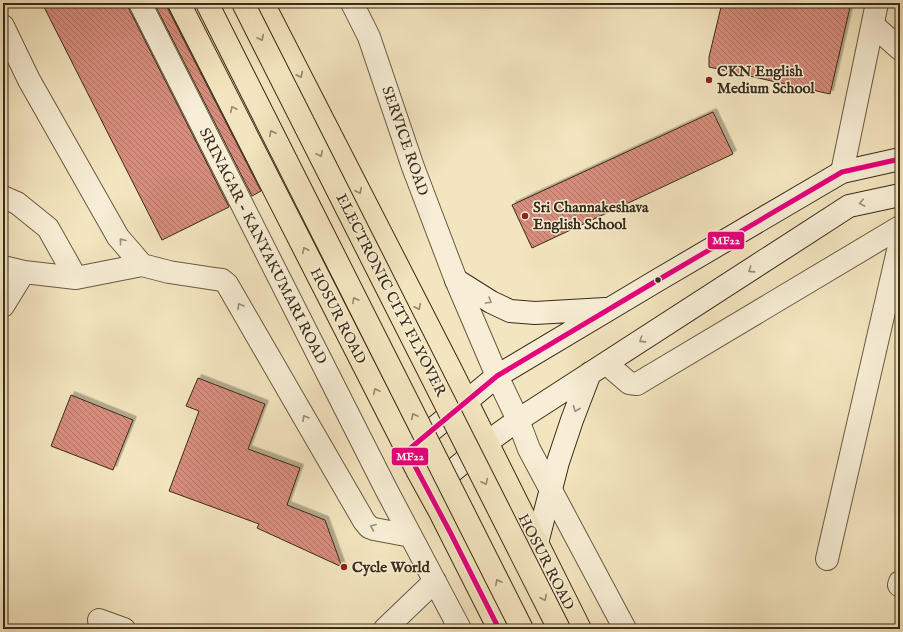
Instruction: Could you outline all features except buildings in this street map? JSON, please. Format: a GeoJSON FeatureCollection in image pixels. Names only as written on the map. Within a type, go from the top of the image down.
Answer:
{"type":"FeatureCollection","features":[{"type":"Feature","properties":{"kind":"highway","name":"HOSUR ROAD"},"geometry":{"type":"LineString","coordinates":[[179,3],[499,629]]}},
{"type":"Feature","properties":{"kind":"highway"},"geometry":{"type":"LineString","coordinates":[[207,3],[522,629]]}},
{"type":"Feature","properties":{"kind":"highway","name":"ELECTRONIC CITY FLYOVER"},"geometry":{"type":"LineString","coordinates":[[243,3],[559,629]]}},
{"type":"Feature","properties":{"kind":"highway","name":"HOSUR ROAD"},"geometry":{"type":"LineString","coordinates":[[263,3],[466,401],[580,629]]}},
{"type":"Feature","properties":{"kind":"street","name":"SRINAGAR - KANYAKUMARI ROAD"},"geometry":{"type":"LineString","coordinates":[[140,3],[386,489],[460,629]]}},
{"type":"Feature","properties":{"kind":"street","name":"SERVICE ROAD"},"geometry":{"type":"LineString","coordinates":[[352,3],[369,37],[413,166],[456,280],[497,376],[518,420],[529,449],[625,629]]}},
{"type":"Feature","properties":{"kind":"street"},"geometry":{"type":"LineString","coordinates":[[842,172],[877,3]]}},
{"type":"Feature","properties":{"kind":"street"},"geometry":{"type":"LineString","coordinates":[[3,26],[29,80],[118,237],[142,265]]}},
{"type":"Feature","properties":{"kind":"street"},"geometry":{"type":"LineString","coordinates":[[873,26],[900,49]]}},
{"type":"Feature","properties":{"kind":"street"},"geometry":{"type":"LineString","coordinates":[[407,451],[497,376],[610,309],[842,172],[900,159]]}},
{"type":"Feature","properties":{"kind":"street"},"geometry":{"type":"LineString","coordinates":[[429,491],[486,443],[518,420],[849,206],[900,195]]}},
{"type":"Feature","properties":{"kind":"street"},"geometry":{"type":"LineString","coordinates":[[3,197],[17,203],[48,228],[76,278]]}},
{"type":"Feature","properties":{"kind":"street"},"geometry":{"type":"LineString","coordinates":[[598,368],[629,383],[637,384],[900,227]]}},
{"type":"Feature","properties":{"kind":"street"},"geometry":{"type":"LineString","coordinates":[[827,559],[900,242]]}},
{"type":"Feature","properties":{"kind":"street"},"geometry":{"type":"LineString","coordinates":[[3,267],[24,272],[76,278],[142,265],[169,272],[222,280],[227,284],[364,521],[369,527],[374,529],[411,536]]}},
{"type":"Feature","properties":{"kind":"street"},"geometry":{"type":"LineString","coordinates":[[3,306],[24,272]]}},
{"type":"Feature","properties":{"kind":"street"},"geometry":{"type":"LineString","coordinates":[[456,280],[491,302],[510,311],[535,313],[610,309]]}},
{"type":"Feature","properties":{"kind":"street"},"geometry":{"type":"LineString","coordinates":[[537,543],[572,420],[598,368]]}},
{"type":"Feature","properties":{"kind":"street"},"geometry":{"type":"LineString","coordinates":[[385,629],[435,581]]}},
{"type":"Feature","properties":{"kind":"street"},"geometry":{"type":"LineString","coordinates":[[99,620],[124,629]]}},
{"type":"Feature","properties":{"kind":"transit line","name":"MF22"},"geometry":{"type":"LineString","coordinates":[[499,629],[407,451],[497,376],[658,280],[842,172],[900,159]]}},
{"type":"Feature","properties":{"kind":"place","name":"CKN English Medium School"},"geometry":{"type":"Point","coordinates":[709,80]}},
{"type":"Feature","properties":{"kind":"place","name":"Sri Channakeshava English School"},"geometry":{"type":"Point","coordinates":[525,216]}},
{"type":"Feature","properties":{"kind":"place","name":"Cycle World"},"geometry":{"type":"Point","coordinates":[344,567]}}]}
